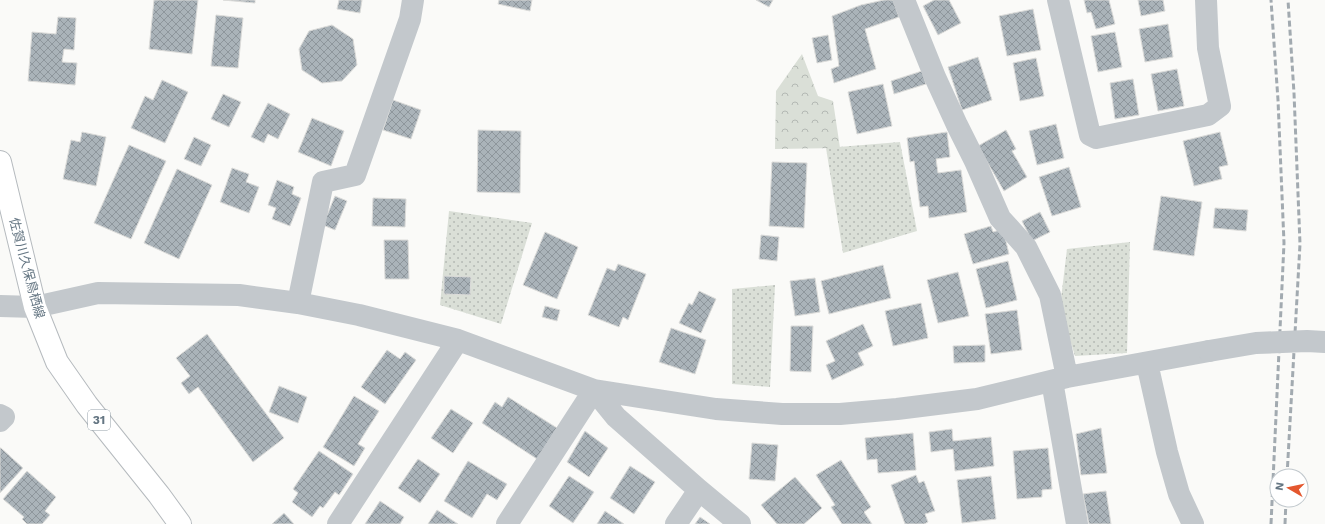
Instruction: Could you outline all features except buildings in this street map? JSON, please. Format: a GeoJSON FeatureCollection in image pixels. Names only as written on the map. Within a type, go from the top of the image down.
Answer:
{"type":"FeatureCollection","features":[{"type":"Feature","properties":{"kind":"main road","name":"佐賀川久保鳥栖線"},"geometry":{"type":"LineString","coordinates":[[0,162],[35,307],[57,362],[87,405],[159,495],[180,524]]}},
{"type":"Feature","properties":{"kind":"street"},"geometry":{"type":"LineString","coordinates":[[298,303],[323,182],[355,175],[410,19],[413,0]]}},
{"type":"Feature","properties":{"kind":"street"},"geometry":{"type":"LineString","coordinates":[[904,0],[957,126],[975,161],[1000,218],[1026,247],[1050,295],[1077,524]]}},
{"type":"Feature","properties":{"kind":"street"},"geometry":{"type":"LineString","coordinates":[[1058,0],[1090,135],[1096,138],[1208,115],[1220,106],[1208,48],[1206,0]]}},
{"type":"Feature","properties":{"kind":"street"},"geometry":{"type":"LineString","coordinates":[[0,306],[35,307],[98,293],[239,295],[298,303],[360,315],[458,340],[594,390],[716,409],[782,414],[840,414],[897,409],[977,399],[1059,379],[1256,343],[1306,341],[1325,342]]}},
{"type":"Feature","properties":{"kind":"street"},"geometry":{"type":"LineString","coordinates":[[338,524],[458,340]]}},
{"type":"Feature","properties":{"kind":"street"},"geometry":{"type":"LineString","coordinates":[[1147,363],[1169,459],[1179,494],[1193,524]]}},
{"type":"Feature","properties":{"kind":"street"},"geometry":{"type":"LineString","coordinates":[[594,390],[616,417],[740,524]]}},
{"type":"Feature","properties":{"kind":"street"},"geometry":{"type":"LineString","coordinates":[[507,524],[594,390]]}},
{"type":"Feature","properties":{"kind":"street"},"geometry":{"type":"LineString","coordinates":[[0,415],[4,417],[0,421]]}},
{"type":"Feature","properties":{"kind":"street"},"geometry":{"type":"LineString","coordinates":[[676,524],[699,490]]}},
{"type":"Feature","properties":{"kind":"green space"},"geometry":{"type":"Polygon","coordinates":[[[802,54],[818,96],[833,101],[840,148],[775,149],[776,91],[802,54]]]}},
{"type":"Feature","properties":{"kind":"green space"},"geometry":{"type":"Polygon","coordinates":[[[900,142],[917,231],[843,253],[826,148],[900,142]]]}},
{"type":"Feature","properties":{"kind":"green space"},"geometry":{"type":"Polygon","coordinates":[[[449,211],[532,223],[501,324],[440,305],[449,211]]]}},
{"type":"Feature","properties":{"kind":"green space"},"geometry":{"type":"Polygon","coordinates":[[[1130,242],[1127,353],[1075,356],[1060,307],[1067,249],[1130,242]]]}},
{"type":"Feature","properties":{"kind":"green space"},"geometry":{"type":"Polygon","coordinates":[[[775,285],[770,387],[732,384],[732,289],[775,285]]]}},
{"type":"Feature","properties":{"kind":"railway"},"geometry":{"type":"LineString","coordinates":[[1271,0],[1278,100],[1284,243],[1271,524]]}},
{"type":"Feature","properties":{"kind":"railway"},"geometry":{"type":"LineString","coordinates":[[1287,468],[1300,244],[1294,93],[1288,0]]}},
{"type":"Feature","properties":{"kind":"railway"},"geometry":{"type":"LineString","coordinates":[[1285,524],[1286,508]]}}]}
